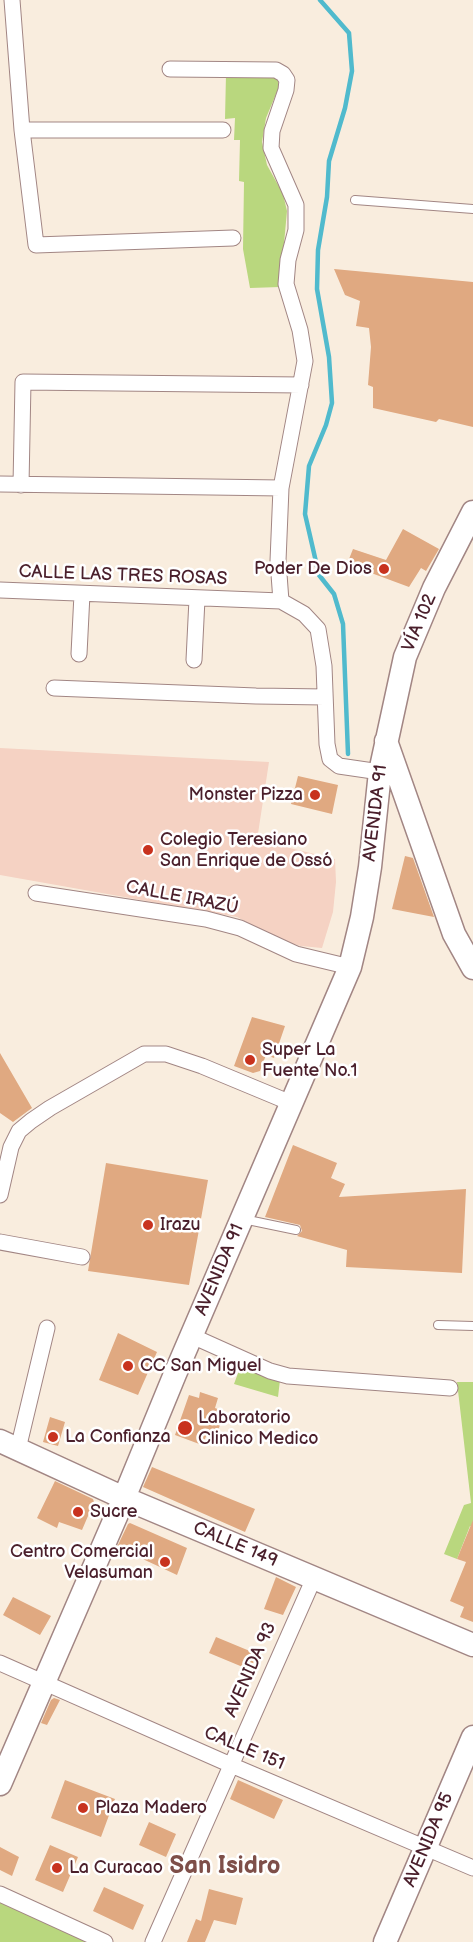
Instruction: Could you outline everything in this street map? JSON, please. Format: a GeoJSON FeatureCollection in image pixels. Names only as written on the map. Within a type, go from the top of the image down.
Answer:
{"type":"FeatureCollection","features":[{"type":"Feature","properties":{"kind":"main road","name":"VÍA 102"},"geometry":{"type":"LineString","coordinates":[[386,740],[405,657],[434,588],[473,512]]}},
{"type":"Feature","properties":{"kind":"main road"},"geometry":{"type":"LineString","coordinates":[[397,693],[395,732],[388,772],[454,933],[473,968]]}},
{"type":"Feature","properties":{"kind":"main road","name":"AVENIDA 91"},"geometry":{"type":"LineString","coordinates":[[0,1784],[350,967],[364,907],[388,772],[386,740]]}},
{"type":"Feature","properties":{"kind":"main road","name":"CALLE 149"},"geometry":{"type":"LineString","coordinates":[[9,1445],[124,1498],[473,1645]]}},
{"type":"Feature","properties":{"kind":"main road","name":"AVENIDA 95"},"geometry":{"type":"LineString","coordinates":[[385,1942],[473,1737]]}},
{"type":"Feature","properties":{"kind":"street"},"geometry":{"type":"LineString","coordinates":[[12,0],[22,130],[36,245],[233,238]]}},
{"type":"Feature","properties":{"kind":"street"},"geometry":{"type":"LineString","coordinates":[[170,69],[276,70],[283,74],[286,81],[272,131],[271,148],[296,205],[296,230],[288,260],[285,284],[300,330],[305,361],[281,488],[278,561],[281,601],[304,614],[318,629],[324,666],[327,744],[330,759],[339,766],[388,772]]}},
{"type":"Feature","properties":{"kind":"street"},"geometry":{"type":"LineString","coordinates":[[22,130],[224,130]]}},
{"type":"Feature","properties":{"kind":"street"},"geometry":{"type":"LineString","coordinates":[[21,485],[23,382],[301,385]]}},
{"type":"Feature","properties":{"kind":"street"},"geometry":{"type":"LineString","coordinates":[[0,484],[281,488]]}},
{"type":"Feature","properties":{"kind":"street","name":"CALLE LAS TRES ROSAS"},"geometry":{"type":"LineString","coordinates":[[0,590],[281,601]]}},
{"type":"Feature","properties":{"kind":"street"},"geometry":{"type":"LineString","coordinates":[[78,654],[82,594]]}},
{"type":"Feature","properties":{"kind":"street"},"geometry":{"type":"LineString","coordinates":[[194,660],[198,598]]}},
{"type":"Feature","properties":{"kind":"street"},"geometry":{"type":"LineString","coordinates":[[54,688],[325,697]]}},
{"type":"Feature","properties":{"kind":"street","name":"CALLE IRAZÚ"},"geometry":{"type":"LineString","coordinates":[[36,893],[206,919],[240,928],[296,954],[350,967]]}},
{"type":"Feature","properties":{"kind":"street"},"geometry":{"type":"LineString","coordinates":[[0,1195],[11,1147],[19,1131],[50,1108],[144,1054],[166,1054],[202,1066],[291,1103]]}},
{"type":"Feature","properties":{"kind":"street"},"geometry":{"type":"LineString","coordinates":[[0,1242],[82,1257]]}},
{"type":"Feature","properties":{"kind":"street"},"geometry":{"type":"LineString","coordinates":[[9,1445],[47,1328]]}},
{"type":"Feature","properties":{"kind":"street"},"geometry":{"type":"LineString","coordinates":[[192,1336],[270,1371],[288,1376],[450,1388]]}},
{"type":"Feature","properties":{"kind":"street","name":"AVENIDA 93"},"geometry":{"type":"LineString","coordinates":[[153,1942],[314,1578]]}},
{"type":"Feature","properties":{"kind":"street","name":"CALLE 151"},"geometry":{"type":"LineString","coordinates":[[0,1663],[473,1868]]}},
{"type":"Feature","properties":{"kind":"street"},"geometry":{"type":"LineString","coordinates":[[0,1894],[105,1942]]}},
{"type":"Feature","properties":{"kind":"lane"},"geometry":{"type":"LineString","coordinates":[[355,200],[473,208]]}},
{"type":"Feature","properties":{"kind":"lane"},"geometry":{"type":"LineString","coordinates":[[242,1219],[296,1230]]}},
{"type":"Feature","properties":{"kind":"lane"},"geometry":{"type":"LineString","coordinates":[[438,1324],[473,1326]]}},
{"type":"Feature","properties":{"kind":"shaded area","name":"Colegio Teresiano San Enrique de Ossó"},"geometry":{"type":"Polygon","coordinates":[[[0,748],[269,762],[257,840],[335,859],[336,882],[333,912],[322,948],[301,946],[280,940],[237,917],[0,875],[0,748]]]}},
{"type":"Feature","properties":{"kind":"green space"},"geometry":{"type":"Polygon","coordinates":[[[226,74],[277,75],[279,87],[266,118],[262,142],[267,165],[283,194],[287,211],[280,287],[250,288],[243,249],[244,182],[239,181],[240,140],[234,140],[235,118],[225,119],[226,74]]]}},
{"type":"Feature","properties":{"kind":"green space"},"geometry":{"type":"Polygon","coordinates":[[[241,1365],[280,1380],[278,1397],[234,1384],[241,1365]]]}},
{"type":"Feature","properties":{"kind":"green space"},"geometry":{"type":"Polygon","coordinates":[[[457,1382],[473,1382],[473,1527],[470,1526],[457,1559],[444,1554],[464,1505],[471,1503],[457,1382]]]}},
{"type":"Feature","properties":{"kind":"green space"},"geometry":{"type":"Polygon","coordinates":[[[0,1901],[93,1942],[0,1942],[0,1901]]]}},
{"type":"Feature","properties":{"kind":"building"},"geometry":{"type":"Polygon","coordinates":[[[334,269],[473,282],[473,427],[439,419],[436,422],[373,408],[373,387],[368,385],[371,347],[369,328],[356,326],[360,301],[345,295],[334,269]]]}},
{"type":"Feature","properties":{"kind":"building"},"geometry":{"type":"Polygon","coordinates":[[[403,529],[439,549],[426,571],[421,568],[409,587],[347,564],[353,549],[386,560],[403,529]]]}},
{"type":"Feature","properties":{"kind":"building","name":"Monster Pizza"},"geometry":{"type":"Polygon","coordinates":[[[298,776],[338,785],[332,814],[291,804],[298,776]]]}},
{"type":"Feature","properties":{"kind":"building"},"geometry":{"type":"Polygon","coordinates":[[[405,856],[413,858],[434,917],[392,909],[405,856]]]}},
{"type":"Feature","properties":{"kind":"building"},"geometry":{"type":"Polygon","coordinates":[[[252,1017],[285,1026],[274,1058],[266,1055],[260,1071],[253,1073],[234,1066],[252,1017]]]}},
{"type":"Feature","properties":{"kind":"building"},"geometry":{"type":"Polygon","coordinates":[[[0,1053],[32,1108],[13,1122],[0,1113],[0,1053]]]}},
{"type":"Feature","properties":{"kind":"building"},"geometry":{"type":"Polygon","coordinates":[[[293,1145],[337,1163],[331,1178],[345,1184],[339,1197],[466,1189],[462,1273],[346,1267],[347,1250],[297,1236],[302,1231],[300,1225],[265,1217],[293,1145]]]}},
{"type":"Feature","properties":{"kind":"building","name":"Irazu"},"geometry":{"type":"Polygon","coordinates":[[[106,1163],[208,1180],[189,1285],[88,1271],[106,1163]]]}},
{"type":"Feature","properties":{"kind":"building","name":"CC San Miguel"},"geometry":{"type":"Polygon","coordinates":[[[118,1333],[157,1352],[138,1395],[99,1380],[118,1333]]]}},
{"type":"Feature","properties":{"kind":"building"},"geometry":{"type":"Polygon","coordinates":[[[200,1392],[218,1398],[215,1408],[225,1412],[217,1433],[209,1430],[202,1445],[175,1435],[189,1395],[199,1398],[200,1392]]]}},
{"type":"Feature","properties":{"kind":"building"},"geometry":{"type":"Polygon","coordinates":[[[50,1417],[65,1422],[58,1446],[43,1442],[50,1417]]]}},
{"type":"Feature","properties":{"kind":"building"},"geometry":{"type":"Polygon","coordinates":[[[152,1467],[255,1509],[245,1532],[143,1487],[152,1467]]]}},
{"type":"Feature","properties":{"kind":"building"},"geometry":{"type":"Polygon","coordinates":[[[55,1481],[93,1499],[94,1502],[82,1530],[59,1522],[57,1528],[37,1518],[55,1481]]]}},
{"type":"Feature","properties":{"kind":"building"},"geometry":{"type":"Polygon","coordinates":[[[473,1520],[473,1622],[460,1617],[464,1607],[450,1601],[466,1562],[457,1559],[473,1520]]]}},
{"type":"Feature","properties":{"kind":"building","name":"Centro Comercial Velasuman"},"geometry":{"type":"Polygon","coordinates":[[[130,1523],[187,1548],[177,1575],[117,1547],[130,1523]]]}},
{"type":"Feature","properties":{"kind":"building"},"geometry":{"type":"Polygon","coordinates":[[[276,1577],[296,1587],[283,1615],[264,1609],[276,1577]]]}},
{"type":"Feature","properties":{"kind":"building"},"geometry":{"type":"Polygon","coordinates":[[[13,1597],[51,1616],[40,1635],[3,1615],[13,1597]]]}},
{"type":"Feature","properties":{"kind":"building"},"geometry":{"type":"Polygon","coordinates":[[[216,1637],[257,1654],[250,1670],[209,1653],[216,1637]]]}},
{"type":"Feature","properties":{"kind":"building"},"geometry":{"type":"Polygon","coordinates":[[[54,1698],[60,1700],[47,1725],[41,1723],[51,1700],[54,1698]]]}},
{"type":"Feature","properties":{"kind":"building","name":"Plaza Madero"},"geometry":{"type":"Polygon","coordinates":[[[65,1780],[115,1799],[101,1837],[51,1818],[65,1780]]]}},
{"type":"Feature","properties":{"kind":"building"},"geometry":{"type":"Polygon","coordinates":[[[238,1780],[283,1800],[274,1819],[230,1799],[238,1780]]]}},
{"type":"Feature","properties":{"kind":"building"},"geometry":{"type":"Polygon","coordinates":[[[149,1822],[176,1834],[166,1857],[139,1845],[149,1822]]]}},
{"type":"Feature","properties":{"kind":"building","name":"La Curacao"},"geometry":{"type":"Polygon","coordinates":[[[50,1845],[78,1857],[63,1892],[35,1880],[50,1845]]]}},
{"type":"Feature","properties":{"kind":"building"},"geometry":{"type":"Polygon","coordinates":[[[0,1847],[19,1857],[12,1876],[0,1870],[0,1847]]]}},
{"type":"Feature","properties":{"kind":"building"},"geometry":{"type":"Polygon","coordinates":[[[104,1887],[144,1905],[133,1930],[93,1911],[104,1887]]]}},
{"type":"Feature","properties":{"kind":"building"},"geometry":{"type":"Polygon","coordinates":[[[209,1889],[243,1898],[236,1925],[214,1920],[205,1942],[187,1942],[196,1919],[201,1921],[209,1889]]]}},
{"type":"Feature","properties":{"kind":"waterway"},"geometry":{"type":"LineString","coordinates":[[320,0],[349,33],[352,71],[345,108],[329,161],[327,197],[318,250],[317,289],[329,357],[332,403],[326,425],[309,466],[305,514],[319,575],[334,594],[343,624],[348,754]]}},
{"type":"Feature","properties":{"kind":"place","name":"Poder De Dios"},"geometry":{"type":"Point","coordinates":[384,569]}},
{"type":"Feature","properties":{"kind":"place","name":"Monster Pizza"},"geometry":{"type":"Point","coordinates":[315,795]}},
{"type":"Feature","properties":{"kind":"place","name":"Colegio Teresiano San Enrique de Ossó"},"geometry":{"type":"Point","coordinates":[148,850]}},
{"type":"Feature","properties":{"kind":"place","name":"Super La Fuente No.1"},"geometry":{"type":"Point","coordinates":[250,1060]}},
{"type":"Feature","properties":{"kind":"place","name":"Irazu"},"geometry":{"type":"Point","coordinates":[148,1225]}},
{"type":"Feature","properties":{"kind":"place","name":"CC San Miguel"},"geometry":{"type":"Point","coordinates":[128,1366]}},
{"type":"Feature","properties":{"kind":"place","name":"Laboratorio Clinico Medico"},"geometry":{"type":"Point","coordinates":[185,1428]}},
{"type":"Feature","properties":{"kind":"place","name":"La Confianza"},"geometry":{"type":"Point","coordinates":[53,1437]}},
{"type":"Feature","properties":{"kind":"place","name":"Sucre"},"geometry":{"type":"Point","coordinates":[78,1512]}},
{"type":"Feature","properties":{"kind":"place","name":"Centro Comercial Velasuman"},"geometry":{"type":"Point","coordinates":[165,1562]}},
{"type":"Feature","properties":{"kind":"place","name":"Plaza Madero"},"geometry":{"type":"Point","coordinates":[83,1808]}},
{"type":"Feature","properties":{"kind":"place","name":"La Curacao"},"geometry":{"type":"Point","coordinates":[57,1868]}},
{"type":"Feature","properties":{"kind":"district","name":"San Isidro"},"geometry":{"type":"Point","coordinates":[225,1867]}}]}
